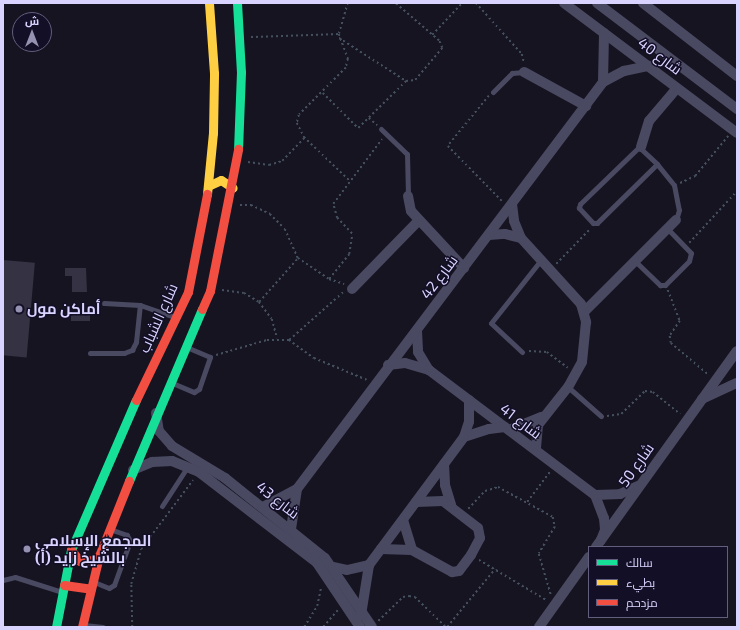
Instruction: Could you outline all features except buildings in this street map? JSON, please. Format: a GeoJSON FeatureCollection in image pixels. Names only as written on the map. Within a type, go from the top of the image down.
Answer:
{"type":"FeatureCollection","features":[{"type":"Feature","properties":{"kind":"street","name":"شارع الشباب"},"geometry":{"type":"LineString","coordinates":[[56,627],[71,550],[175,317],[188,292],[208,186],[214,73],[209,3]]}},
{"type":"Feature","properties":{"kind":"street"},"geometry":{"type":"LineString","coordinates":[[82,626],[99,556],[156,412],[210,291],[230,205],[237,161],[241,38],[237,3]]}},
{"type":"Feature","properties":{"kind":"street","name":"شارع 40"},"geometry":{"type":"LineString","coordinates":[[564,3],[735,131]]}},
{"type":"Feature","properties":{"kind":"street","name":"شارع 40"},"geometry":{"type":"LineString","coordinates":[[597,3],[737,108]]}},
{"type":"Feature","properties":{"kind":"street"},"geometry":{"type":"LineString","coordinates":[[642,3],[737,76]]}},
{"type":"Feature","properties":{"kind":"street"},"geometry":{"type":"LineString","coordinates":[[603,82],[604,33]]}},
{"type":"Feature","properties":{"kind":"street","name":"شارع 42"},"geometry":{"type":"LineString","coordinates":[[263,507],[297,489],[374,383],[417,331],[603,82],[624,71],[648,66]]}},
{"type":"Feature","properties":{"kind":"street"},"geometry":{"type":"LineString","coordinates":[[524,72],[586,106]]}},
{"type":"Feature","properties":{"kind":"street"},"geometry":{"type":"LineString","coordinates":[[641,147],[649,121],[677,88]]}},
{"type":"Feature","properties":{"kind":"street"},"geometry":{"type":"LineString","coordinates":[[208,186],[221,180],[233,188]]}},
{"type":"Feature","properties":{"kind":"street"},"geometry":{"type":"LineString","coordinates":[[408,196],[411,211],[464,268]]}},
{"type":"Feature","properties":{"kind":"street"},"geometry":{"type":"LineString","coordinates":[[511,206],[514,221],[521,238],[542,259],[581,304],[584,312],[585,349],[576,374],[568,387],[542,418],[536,433],[536,450]]}},
{"type":"Feature","properties":{"kind":"street"},"geometry":{"type":"LineString","coordinates":[[353,288],[420,220]]}},
{"type":"Feature","properties":{"kind":"street"},"geometry":{"type":"LineString","coordinates":[[584,312],[676,220]]}},
{"type":"Feature","properties":{"kind":"street"},"geometry":{"type":"LineString","coordinates":[[489,235],[506,234],[521,238]]}},
{"type":"Feature","properties":{"kind":"street","name":"شارع 41"},"geometry":{"type":"LineString","coordinates":[[417,331],[418,352],[429,370]]}},
{"type":"Feature","properties":{"kind":"street","name":"شارع 50"},"geometry":{"type":"LineString","coordinates":[[598,544],[737,351]]}},
{"type":"Feature","properties":{"kind":"street","name":"شارع 41"},"geometry":{"type":"LineString","coordinates":[[388,365],[405,363],[429,370],[595,495]]}},
{"type":"Feature","properties":{"kind":"street"},"geometry":{"type":"LineString","coordinates":[[701,399],[737,383]]}},
{"type":"Feature","properties":{"kind":"street"},"geometry":{"type":"LineString","coordinates":[[361,615],[369,566],[464,437],[470,418],[469,400]]}},
{"type":"Feature","properties":{"kind":"street","name":"شارع 43"},"geometry":{"type":"LineString","coordinates":[[156,412],[159,431],[172,446],[224,478],[263,507],[333,567],[367,626]]}},
{"type":"Feature","properties":{"kind":"street"},"geometry":{"type":"LineString","coordinates":[[464,437],[488,429],[507,429],[542,418]]}},
{"type":"Feature","properties":{"kind":"street","name":"شارع 43"},"geometry":{"type":"LineString","coordinates":[[133,470],[162,461],[189,466],[199,472],[311,557],[322,569],[344,603],[367,626]]}},
{"type":"Feature","properties":{"kind":"street"},"geometry":{"type":"LineString","coordinates":[[444,464],[445,485],[451,505]]}},
{"type":"Feature","properties":{"kind":"street"},"geometry":{"type":"LineString","coordinates":[[598,544],[605,530],[604,518],[595,495],[620,494],[641,484]]}},
{"type":"Feature","properties":{"kind":"street","name":"شارع 42"},"geometry":{"type":"LineString","coordinates":[[291,530],[297,489]]}},
{"type":"Feature","properties":{"kind":"street"},"geometry":{"type":"LineString","coordinates":[[381,549],[412,550],[452,572],[459,571],[471,555],[479,544],[480,533],[463,515],[451,505],[434,500],[416,502]]}},
{"type":"Feature","properties":{"kind":"street"},"geometry":{"type":"LineString","coordinates":[[403,520],[412,550]]}},
{"type":"Feature","properties":{"kind":"street"},"geometry":{"type":"LineString","coordinates":[[71,550],[80,561],[94,560],[99,556]]}},
{"type":"Feature","properties":{"kind":"street"},"geometry":{"type":"LineString","coordinates":[[539,627],[588,558]]}},
{"type":"Feature","properties":{"kind":"street"},"geometry":{"type":"LineString","coordinates":[[333,567],[348,570],[369,566]]}},
{"type":"Feature","properties":{"kind":"street"},"geometry":{"type":"LineString","coordinates":[[63,589],[92,586]]}},
{"type":"Feature","properties":{"kind":"lane"},"geometry":{"type":"LineString","coordinates":[[493,92],[512,73],[524,72]]}},
{"type":"Feature","properties":{"kind":"lane"},"geometry":{"type":"LineString","coordinates":[[381,129],[407,154],[408,196]]}},
{"type":"Feature","properties":{"kind":"lane"},"geometry":{"type":"LineString","coordinates":[[658,164],[595,224],[579,208],[580,204],[641,147],[658,164],[674,185],[679,210],[676,220]]}},
{"type":"Feature","properties":{"kind":"lane"},"geometry":{"type":"LineString","coordinates":[[635,261],[657,283],[665,285],[692,257],[668,229]]}},
{"type":"Feature","properties":{"kind":"lane"},"geometry":{"type":"LineString","coordinates":[[522,352],[491,323],[542,259]]}},
{"type":"Feature","properties":{"kind":"lane"},"geometry":{"type":"LineString","coordinates":[[104,303],[140,305],[175,317]]}},
{"type":"Feature","properties":{"kind":"lane"},"geometry":{"type":"LineString","coordinates":[[90,352],[124,353],[132,350],[136,342],[140,305]]}},
{"type":"Feature","properties":{"kind":"lane"},"geometry":{"type":"LineString","coordinates":[[169,382],[197,392],[210,357],[186,346]]}},
{"type":"Feature","properties":{"kind":"lane"},"geometry":{"type":"LineString","coordinates":[[568,387],[601,416]]}},
{"type":"Feature","properties":{"kind":"lane"},"geometry":{"type":"LineString","coordinates":[[162,506],[189,466]]}},
{"type":"Feature","properties":{"kind":"lane"},"geometry":{"type":"LineString","coordinates":[[92,586],[109,588],[114,585],[130,541],[127,535],[110,529]]}},
{"type":"Feature","properties":{"kind":"lane"},"geometry":{"type":"LineString","coordinates":[[3,580],[15,577],[63,589]]}},
{"type":"Feature","properties":{"kind":"lane"},"geometry":{"type":"LineString","coordinates":[[82,626],[103,627]]}},
{"type":"Feature","properties":{"kind":"path"},"geometry":{"type":"LineString","coordinates":[[348,3],[338,38],[348,59],[346,68],[299,116],[297,123],[304,137],[350,181]]}},
{"type":"Feature","properties":{"kind":"path"},"geometry":{"type":"LineString","coordinates":[[338,38],[406,81],[415,80],[442,48],[432,35],[395,3]]}},
{"type":"Feature","properties":{"kind":"path"},"geometry":{"type":"LineString","coordinates":[[432,35],[462,3]]}},
{"type":"Feature","properties":{"kind":"path"},"geometry":{"type":"LineString","coordinates":[[476,3],[522,54],[524,72]]}},
{"type":"Feature","properties":{"kind":"path"},"geometry":{"type":"LineString","coordinates":[[241,38],[339,34]]}},
{"type":"Feature","properties":{"kind":"path"},"geometry":{"type":"LineString","coordinates":[[323,92],[358,128],[406,81]]}},
{"type":"Feature","properties":{"kind":"path"},"geometry":{"type":"LineString","coordinates":[[493,92],[448,146],[452,153],[511,206]]}},
{"type":"Feature","properties":{"kind":"path"},"geometry":{"type":"LineString","coordinates":[[369,118],[381,129]]}},
{"type":"Feature","properties":{"kind":"path"},"geometry":{"type":"LineString","coordinates":[[674,185],[695,176],[735,131]]}},
{"type":"Feature","properties":{"kind":"path"},"geometry":{"type":"LineString","coordinates":[[329,278],[345,260],[351,245],[352,234],[333,211],[333,204],[386,134]]}},
{"type":"Feature","properties":{"kind":"path"},"geometry":{"type":"LineString","coordinates":[[237,161],[269,165],[282,161],[304,137]]}},
{"type":"Feature","properties":{"kind":"path"},"geometry":{"type":"LineString","coordinates":[[685,247],[737,192]]}},
{"type":"Feature","properties":{"kind":"path"},"geometry":{"type":"LineString","coordinates":[[230,205],[251,205],[270,214],[285,229],[298,258],[329,278],[353,288]]}},
{"type":"Feature","properties":{"kind":"path"},"geometry":{"type":"LineString","coordinates":[[551,269],[595,224]]}},
{"type":"Feature","properties":{"kind":"path"},"geometry":{"type":"LineString","coordinates":[[259,302],[298,258]]}},
{"type":"Feature","properties":{"kind":"path"},"geometry":{"type":"LineString","coordinates":[[665,285],[679,315],[680,321],[670,336],[671,343],[715,380]]}},
{"type":"Feature","properties":{"kind":"path"},"geometry":{"type":"LineString","coordinates":[[289,340],[329,304],[353,288]]}},
{"type":"Feature","properties":{"kind":"path"},"geometry":{"type":"LineString","coordinates":[[210,291],[238,292],[259,302],[272,319],[277,338]]}},
{"type":"Feature","properties":{"kind":"path"},"geometry":{"type":"LineString","coordinates":[[210,357],[277,338],[289,340],[314,358],[374,383]]}},
{"type":"Feature","properties":{"kind":"path"},"geometry":{"type":"LineString","coordinates":[[522,352],[547,352],[576,374]]}},
{"type":"Feature","properties":{"kind":"path"},"geometry":{"type":"LineString","coordinates":[[601,416],[621,414],[645,391],[653,392],[687,419]]}},
{"type":"Feature","properties":{"kind":"path"},"geometry":{"type":"LineString","coordinates":[[527,502],[555,465]]}},
{"type":"Feature","properties":{"kind":"path"},"geometry":{"type":"LineString","coordinates":[[132,627],[131,584],[142,549],[199,472]]}},
{"type":"Feature","properties":{"kind":"path"},"geometry":{"type":"LineString","coordinates":[[463,515],[491,487],[498,487],[553,517],[556,524],[539,554],[555,605]]}},
{"type":"Feature","properties":{"kind":"path"},"geometry":{"type":"LineString","coordinates":[[471,555],[555,605]]}},
{"type":"Feature","properties":{"kind":"path"},"geometry":{"type":"LineString","coordinates":[[304,627],[320,594],[322,569]]}},
{"type":"Feature","properties":{"kind":"path"},"geometry":{"type":"LineString","coordinates":[[367,626],[403,597],[409,596],[415,597],[446,627],[495,569]]}},
{"type":"Feature","properties":{"kind":"path"},"geometry":{"type":"LineString","coordinates":[[324,627],[344,603]]}},
{"type":"Feature","properties":{"kind":"path"},"geometry":{"type":"LineString","coordinates":[[306,624],[309,627]]}},
{"type":"Feature","properties":{"kind":"traffic: fast"},"geometry":{"type":"LineString","coordinates":[[237,3],[241,72],[238,149]]}},
{"type":"Feature","properties":{"kind":"traffic: fast"},"geometry":{"type":"LineString","coordinates":[[129,481],[202,309]]}},
{"type":"Feature","properties":{"kind":"traffic: fast"},"geometry":{"type":"LineString","coordinates":[[56,627],[71,550],[136,400]]}},
{"type":"Feature","properties":{"kind":"traffic: slow"},"geometry":{"type":"LineString","coordinates":[[207,194],[213,133],[214,73],[209,3]]}},
{"type":"Feature","properties":{"kind":"traffic: slow"},"geometry":{"type":"LineString","coordinates":[[208,186],[221,180],[233,188]]}},
{"type":"Feature","properties":{"kind":"traffic: jam"},"geometry":{"type":"LineString","coordinates":[[202,309],[210,291],[238,149]]}},
{"type":"Feature","properties":{"kind":"traffic: jam"},"geometry":{"type":"LineString","coordinates":[[136,400],[188,292],[207,194]]}},
{"type":"Feature","properties":{"kind":"traffic: jam"},"geometry":{"type":"LineString","coordinates":[[82,627],[99,556],[129,481]]}},
{"type":"Feature","properties":{"kind":"traffic: jam"},"geometry":{"type":"LineString","coordinates":[[71,550],[80,561],[94,560],[99,556]]}},
{"type":"Feature","properties":{"kind":"traffic: jam"},"geometry":{"type":"LineString","coordinates":[[64,585],[91,589]]}},
{"type":"Feature","properties":{"kind":"place","name":"أماكن مول"},"geometry":{"type":"Point","coordinates":[19,309]}},
{"type":"Feature","properties":{"kind":"place","name":"المجمع الإسلامي (أ) بالشيخ زايد"},"geometry":{"type":"Point","coordinates":[27,549]}}]}
